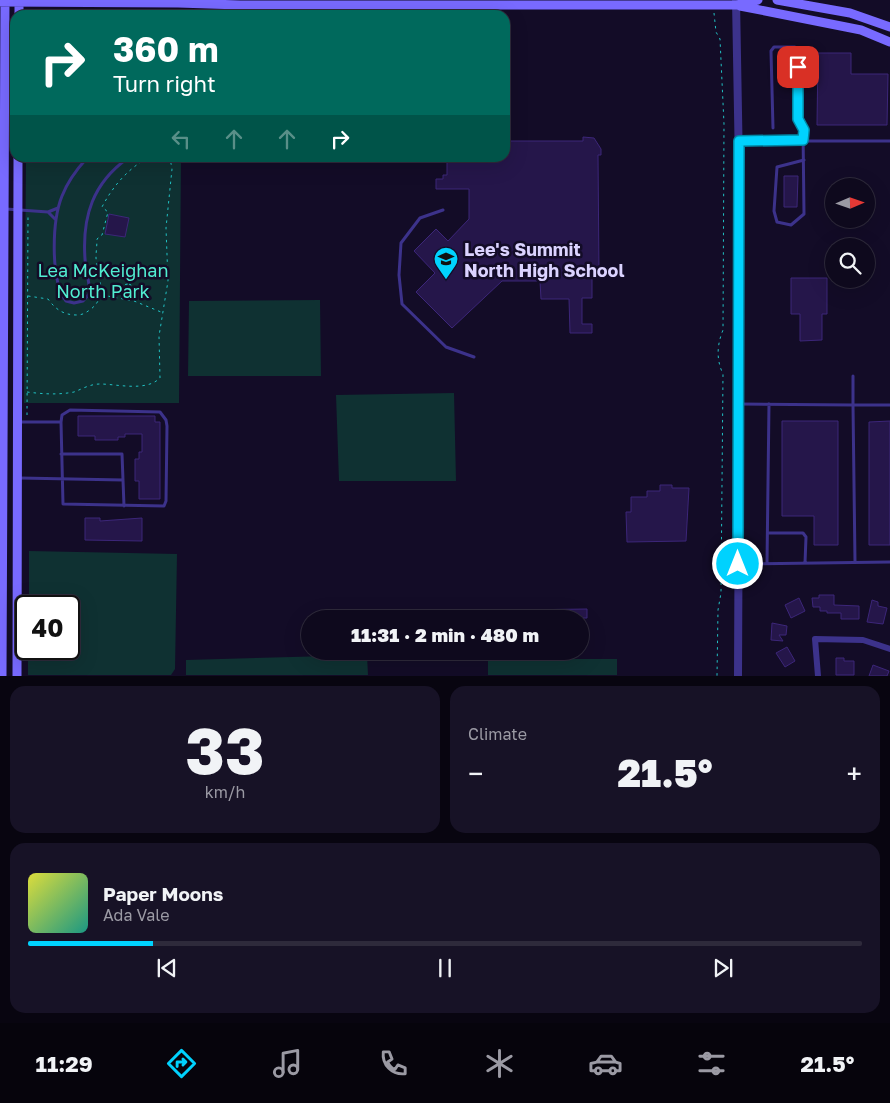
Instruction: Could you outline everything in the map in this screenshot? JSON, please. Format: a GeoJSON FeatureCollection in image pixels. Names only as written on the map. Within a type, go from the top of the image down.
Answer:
{"type":"FeatureCollection","features":[{"type":"Feature","properties":{"kind":"main road"},"geometry":{"type":"LineString","coordinates":[[2,676],[1,209],[3,2],[178,1],[240,5],[714,5],[758,0]]}},
{"type":"Feature","properties":{"kind":"main road"},"geometry":{"type":"LineString","coordinates":[[777,0],[850,13],[890,27]]}},
{"type":"Feature","properties":{"kind":"main road"},"geometry":{"type":"LineString","coordinates":[[737,2],[851,28],[890,42]]}},
{"type":"Feature","properties":{"kind":"main road"},"geometry":{"type":"LineString","coordinates":[[17,676],[18,162]]}},
{"type":"Feature","properties":{"kind":"street"},"geometry":{"type":"LineString","coordinates":[[737,2],[740,404],[738,676]]}},
{"type":"Feature","properties":{"kind":"street"},"geometry":{"type":"LineString","coordinates":[[1,422],[16,422]]}},
{"type":"Feature","properties":{"kind":"street"},"geometry":{"type":"LineString","coordinates":[[818,676],[815,639],[863,640],[890,649]]}},
{"type":"Feature","properties":{"kind":"lane"},"geometry":{"type":"LineString","coordinates":[[773,128],[771,51],[774,48],[795,47],[798,50],[798,119],[804,130],[803,140],[804,160],[804,214],[791,225],[777,222],[774,211],[776,167],[804,160]]}},
{"type":"Feature","properties":{"kind":"lane"},"geometry":{"type":"LineString","coordinates":[[739,141],[890,141]]}},
{"type":"Feature","properties":{"kind":"lane"},"geometry":{"type":"LineString","coordinates":[[84,162],[62,196],[55,219],[56,274],[59,292],[66,301],[74,303],[83,301],[90,293],[85,259],[85,225],[89,206],[109,175],[124,162]]}},
{"type":"Feature","properties":{"kind":"lane"},"geometry":{"type":"LineString","coordinates":[[1,209],[18,208],[48,212],[58,208]]}},
{"type":"Feature","properties":{"kind":"lane"},"geometry":{"type":"LineString","coordinates":[[442,210],[420,218],[401,243],[399,275],[402,304],[446,347],[474,358]]}},
{"type":"Feature","properties":{"kind":"lane"},"geometry":{"type":"LineString","coordinates":[[48,212],[55,219]]}},
{"type":"Feature","properties":{"kind":"lane"},"geometry":{"type":"LineString","coordinates":[[853,376],[855,562]]}},
{"type":"Feature","properties":{"kind":"lane"},"geometry":{"type":"LineString","coordinates":[[740,404],[853,404],[890,406]]}},
{"type":"Feature","properties":{"kind":"lane"},"geometry":{"type":"LineString","coordinates":[[767,563],[769,404]]}},
{"type":"Feature","properties":{"kind":"lane"},"geometry":{"type":"LineString","coordinates":[[70,410],[153,411],[163,415],[167,426],[166,501],[164,506],[63,504],[61,497],[61,454],[62,415],[70,410]]}},
{"type":"Feature","properties":{"kind":"lane"},"geometry":{"type":"LineString","coordinates":[[16,422],[61,422]]}},
{"type":"Feature","properties":{"kind":"lane"},"geometry":{"type":"LineString","coordinates":[[61,454],[122,454],[124,506]]}},
{"type":"Feature","properties":{"kind":"lane"},"geometry":{"type":"LineString","coordinates":[[16,478],[123,480]]}},
{"type":"Feature","properties":{"kind":"lane"},"geometry":{"type":"LineString","coordinates":[[768,533],[803,533],[806,537],[805,563]]}},
{"type":"Feature","properties":{"kind":"lane"},"geometry":{"type":"LineString","coordinates":[[738,564],[890,562]]}},
{"type":"Feature","properties":{"kind":"path"},"geometry":{"type":"LineString","coordinates":[[714,5],[714,23],[720,39],[724,124],[723,330],[718,342],[718,363],[723,374],[721,593],[718,610],[717,676]]}},
{"type":"Feature","properties":{"kind":"path"},"geometry":{"type":"LineString","coordinates":[[142,162],[125,174],[102,207],[108,212],[102,235],[97,239],[96,256],[101,295],[135,301],[162,312]]}},
{"type":"Feature","properties":{"kind":"path"},"geometry":{"type":"LineString","coordinates":[[27,392],[52,394],[73,392],[98,384],[131,385],[156,382],[161,373],[159,336],[162,312],[167,297],[166,228],[171,175],[170,162]]}},
{"type":"Feature","properties":{"kind":"path"},"geometry":{"type":"LineString","coordinates":[[27,416],[28,214]]}},
{"type":"Feature","properties":{"kind":"path"},"geometry":{"type":"LineString","coordinates":[[128,284],[129,276]]}},
{"type":"Feature","properties":{"kind":"path"},"geometry":{"type":"LineString","coordinates":[[115,298],[117,286],[128,284],[135,287],[135,301]]}},
{"type":"Feature","properties":{"kind":"green space","name":"Lea McKeighan North Park"},"geometry":{"type":"Polygon","coordinates":[[[26,162],[181,162],[179,403],[24,403],[26,162]]]}},
{"type":"Feature","properties":{"kind":"green space"},"geometry":{"type":"Polygon","coordinates":[[[320,300],[321,376],[188,376],[189,301],[320,300]]]}},
{"type":"Feature","properties":{"kind":"green space"},"geometry":{"type":"Polygon","coordinates":[[[454,393],[456,481],[339,481],[336,395],[454,393]]]}},
{"type":"Feature","properties":{"kind":"green space"},"geometry":{"type":"Polygon","coordinates":[[[29,551],[177,554],[175,669],[171,675],[28,675],[28,660],[80,660],[80,595],[29,595],[29,551]]]}},
{"type":"Feature","properties":{"kind":"green space"},"geometry":{"type":"Polygon","coordinates":[[[301,657],[301,660],[367,660],[368,675],[186,675],[186,660],[301,657]]]}},
{"type":"Feature","properties":{"kind":"green space"},"geometry":{"type":"Polygon","coordinates":[[[617,659],[617,675],[488,675],[488,660],[617,659]]]}},
{"type":"Feature","properties":{"kind":"building"},"geometry":{"type":"Polygon","coordinates":[[[818,53],[851,53],[851,74],[888,74],[887,125],[817,125],[818,53]]]}},
{"type":"Feature","properties":{"kind":"building","name":"Lee's Summit North High School"},"geometry":{"type":"Polygon","coordinates":[[[583,137],[594,138],[601,149],[601,155],[598,155],[599,273],[592,273],[592,298],[582,298],[582,324],[592,324],[592,333],[570,333],[569,299],[541,299],[540,281],[502,281],[452,328],[416,292],[435,273],[414,251],[436,229],[448,241],[469,219],[469,189],[436,189],[436,179],[443,179],[443,175],[447,175],[447,162],[510,162],[510,141],[583,141],[583,137]]]}},
{"type":"Feature","properties":{"kind":"building"},"geometry":{"type":"Polygon","coordinates":[[[784,176],[798,176],[797,207],[784,207],[784,176]]]}},
{"type":"Feature","properties":{"kind":"building"},"geometry":{"type":"Polygon","coordinates":[[[109,214],[129,218],[125,237],[105,234],[109,214]]]}},
{"type":"Feature","properties":{"kind":"building"},"geometry":{"type":"Polygon","coordinates":[[[123,266],[138,268],[137,276],[122,275],[123,266]]]}},
{"type":"Feature","properties":{"kind":"building"},"geometry":{"type":"Polygon","coordinates":[[[791,278],[825,278],[827,314],[822,314],[822,340],[800,341],[800,314],[791,314],[791,278]]]}},
{"type":"Feature","properties":{"kind":"building"},"geometry":{"type":"Polygon","coordinates":[[[78,416],[155,416],[155,422],[160,422],[160,499],[139,499],[139,481],[135,481],[135,459],[139,459],[139,452],[142,452],[142,434],[125,434],[125,437],[118,437],[118,440],[95,440],[95,436],[78,436],[78,416]]]}},
{"type":"Feature","properties":{"kind":"building"},"geometry":{"type":"Polygon","coordinates":[[[782,421],[838,421],[838,545],[814,545],[814,516],[782,516],[782,421]]]}},
{"type":"Feature","properties":{"kind":"building"},"geometry":{"type":"Polygon","coordinates":[[[890,421],[890,545],[869,545],[869,422],[890,421]]]}},
{"type":"Feature","properties":{"kind":"building"},"geometry":{"type":"Polygon","coordinates":[[[660,485],[672,485],[672,488],[689,488],[686,541],[627,542],[626,512],[631,512],[631,497],[647,497],[647,491],[660,491],[660,485]]]}},
{"type":"Feature","properties":{"kind":"building"},"geometry":{"type":"Polygon","coordinates":[[[85,518],[100,518],[100,521],[142,518],[142,541],[85,540],[85,518]]]}},
{"type":"Feature","properties":{"kind":"building"},"geometry":{"type":"Polygon","coordinates":[[[819,595],[834,595],[834,605],[859,606],[859,619],[841,619],[841,613],[827,613],[827,611],[820,611],[820,607],[813,607],[812,598],[819,598],[819,595]]]}},
{"type":"Feature","properties":{"kind":"building"},"geometry":{"type":"Polygon","coordinates":[[[799,598],[805,611],[791,618],[785,605],[799,598]]]}},
{"type":"Feature","properties":{"kind":"building"},"geometry":{"type":"Polygon","coordinates":[[[872,600],[878,602],[878,606],[887,608],[883,624],[867,622],[872,600]]]}},
{"type":"Feature","properties":{"kind":"building"},"geometry":{"type":"Polygon","coordinates":[[[587,609],[587,610],[517,610],[587,609]]]}},
{"type":"Feature","properties":{"kind":"building"},"geometry":{"type":"Polygon","coordinates":[[[772,623],[787,626],[786,635],[779,635],[783,641],[771,640],[772,623]]]}},
{"type":"Feature","properties":{"kind":"building"},"geometry":{"type":"Polygon","coordinates":[[[787,647],[795,661],[785,667],[776,653],[787,647]]]}},
{"type":"Feature","properties":{"kind":"building"},"geometry":{"type":"Polygon","coordinates":[[[836,658],[844,658],[844,661],[854,661],[854,675],[836,675],[836,658]]]}},
{"type":"Feature","properties":{"kind":"building"},"geometry":{"type":"Polygon","coordinates":[[[873,665],[889,671],[887,676],[869,676],[873,665]]]}},
{"type":"Feature","properties":{"kind":"place","name":"Lee's Summit North High School"},"geometry":{"type":"Point","coordinates":[446,280]}},
{"type":"Feature","properties":{"kind":"route"},"geometry":{"type":"LineString","coordinates":[[738,564],[739,141],[803,140],[804,130],[798,119],[798,67]]}}]}
